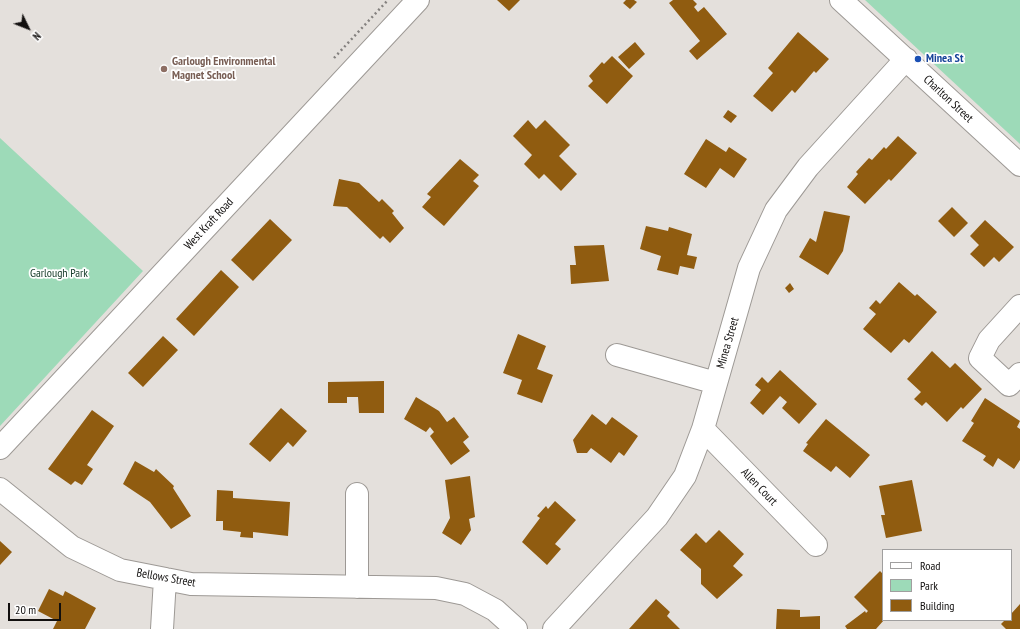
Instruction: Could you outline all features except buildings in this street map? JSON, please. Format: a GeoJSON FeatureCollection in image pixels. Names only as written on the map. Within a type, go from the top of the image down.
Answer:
{"type":"FeatureCollection","features":[{"type":"Feature","properties":{"kind":"street","name":"West Kraft Road"},"geometry":{"type":"LineString","coordinates":[[0,448],[418,0]]}},
{"type":"Feature","properties":{"kind":"street","name":"Charlton Street"},"geometry":{"type":"LineString","coordinates":[[841,0],[1020,165]]}},
{"type":"Feature","properties":{"kind":"street","name":"Minea Street"},"geometry":{"type":"LineString","coordinates":[[554,629],[657,518],[685,476],[703,429],[749,268],[776,210],[808,167],[906,59]]}},
{"type":"Feature","properties":{"kind":"street"},"geometry":{"type":"LineString","coordinates":[[1019,310],[989,340],[980,358],[1010,384],[1020,374]]}},
{"type":"Feature","properties":{"kind":"street"},"geometry":{"type":"LineString","coordinates":[[618,355],[716,383]]}},
{"type":"Feature","properties":{"kind":"street","name":"Allen Court"},"geometry":{"type":"LineString","coordinates":[[703,429],[816,545]]}},
{"type":"Feature","properties":{"kind":"street","name":"Bellows Street"},"geometry":{"type":"LineString","coordinates":[[0,489],[72,548],[120,570],[192,584],[436,588],[465,594],[495,610],[516,629]]}},
{"type":"Feature","properties":{"kind":"street"},"geometry":{"type":"LineString","coordinates":[[357,494],[357,587]]}},
{"type":"Feature","properties":{"kind":"street"},"geometry":{"type":"LineString","coordinates":[[162,629],[165,579]]}},
{"type":"Feature","properties":{"kind":"green space"},"geometry":{"type":"Polygon","coordinates":[[[865,0],[1020,0],[1020,144],[865,0]]]}},
{"type":"Feature","properties":{"kind":"green space","name":"Garlough Park"},"geometry":{"type":"Polygon","coordinates":[[[0,138],[143,271],[0,426],[0,138]]]}},
{"type":"Feature","properties":{"kind":"place","name":"Minea St"},"geometry":{"type":"Point","coordinates":[918,59]}},
{"type":"Feature","properties":{"kind":"place","name":"Garlough Environmental Magnet School"},"geometry":{"type":"Point","coordinates":[164,69]}}]}
